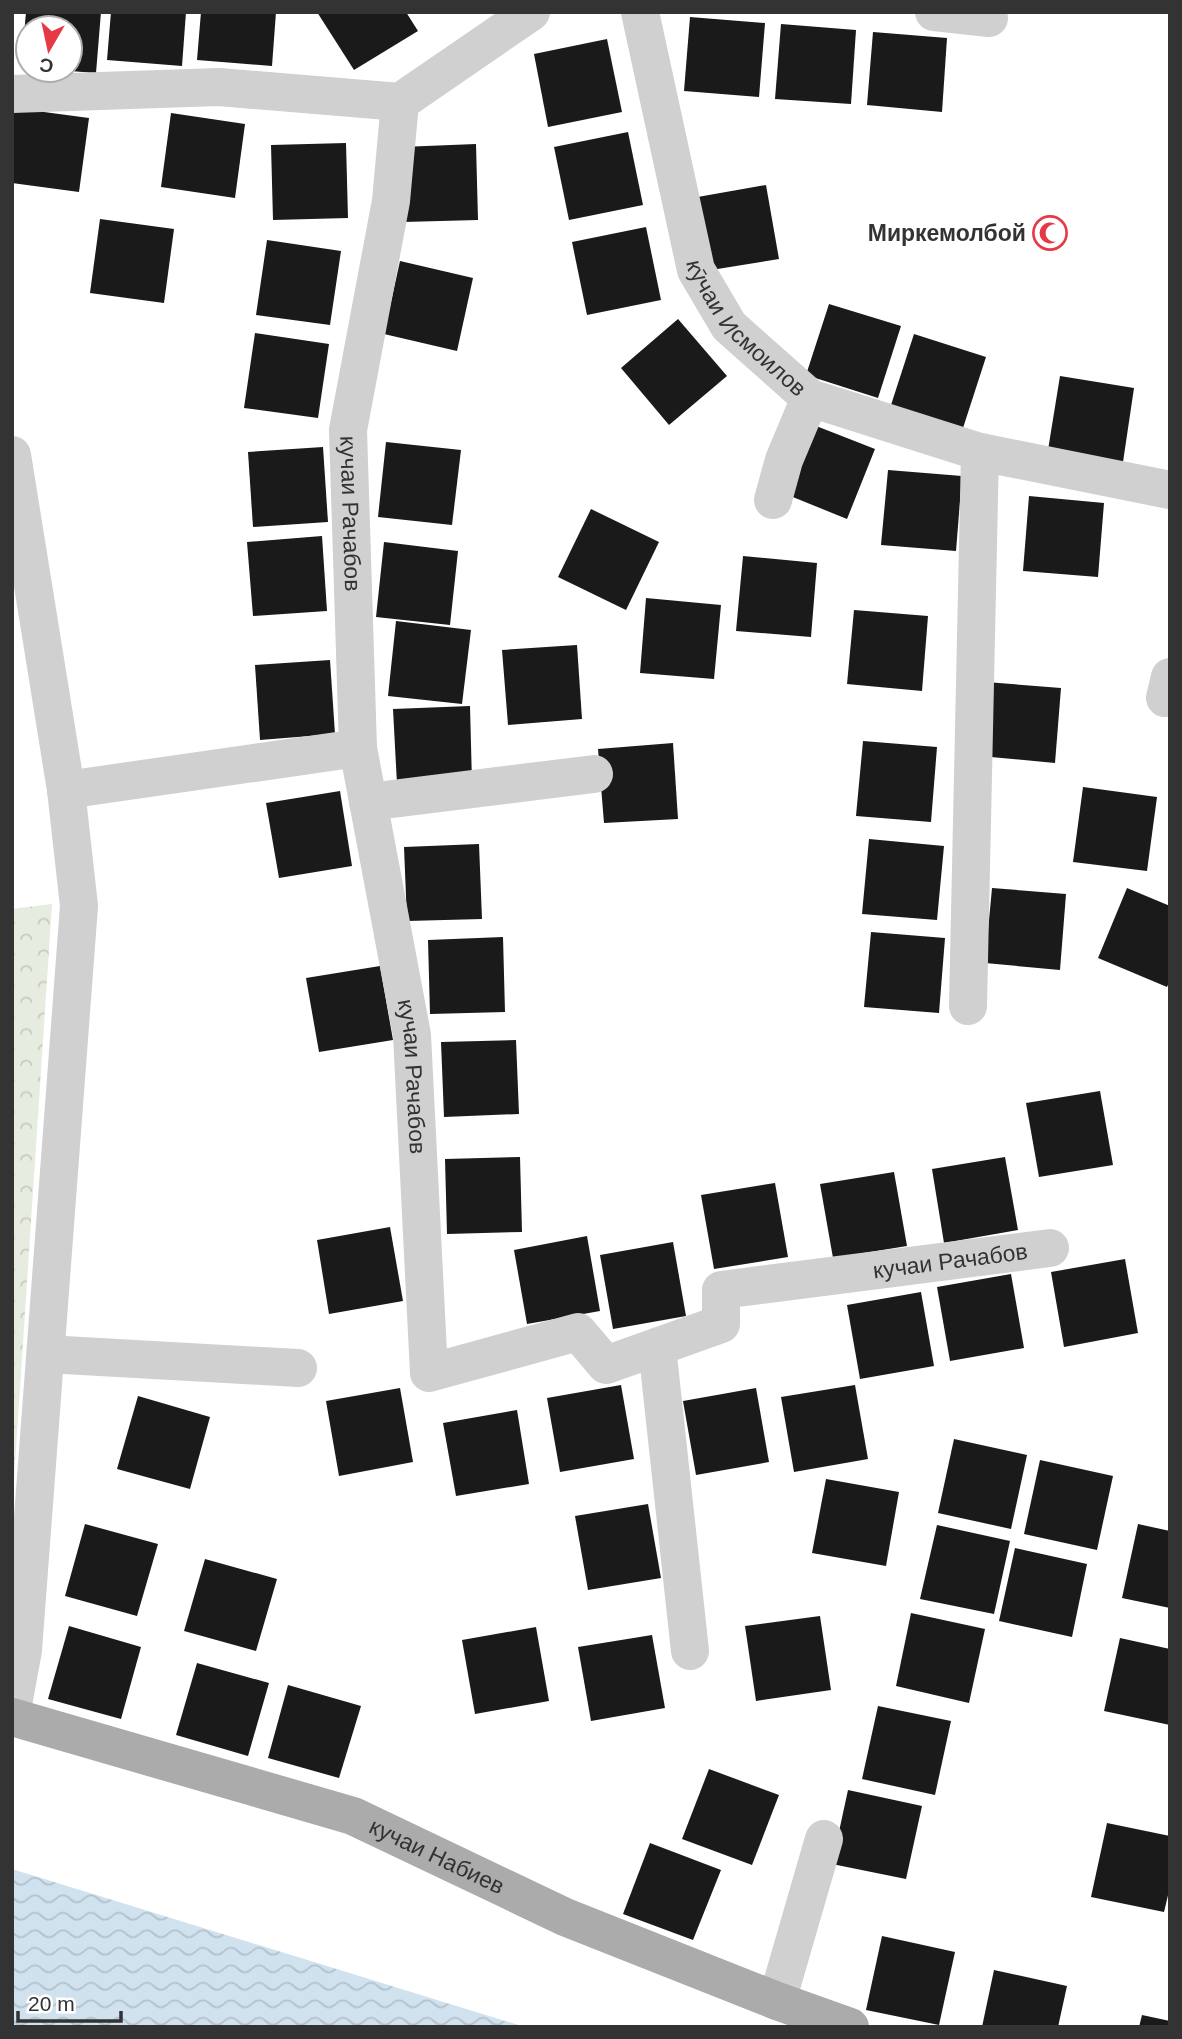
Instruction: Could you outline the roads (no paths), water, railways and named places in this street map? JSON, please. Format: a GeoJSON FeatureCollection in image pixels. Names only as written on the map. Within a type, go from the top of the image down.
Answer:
{"type":"FeatureCollection","features":[{"type":"Feature","properties":{"kind":"main road","name":"кучаи Набиев"},"geometry":{"type":"LineString","coordinates":[[12,1717],[353,1816],[565,1917],[850,2027]]}},
{"type":"Feature","properties":{"kind":"street"},"geometry":{"type":"LineString","coordinates":[[12,94],[219,87],[400,103],[531,12]]}},
{"type":"Feature","properties":{"kind":"street","name":"кӯчаи Исмоилов"},"geometry":{"type":"LineString","coordinates":[[640,12],[696,270],[729,326],[810,398],[980,452],[1170,490]]}},
{"type":"Feature","properties":{"kind":"street"},"geometry":{"type":"LineString","coordinates":[[934,12],[989,18]]}},
{"type":"Feature","properties":{"kind":"street","name":"кучаи Рачабов"},"geometry":{"type":"LineString","coordinates":[[400,103],[391,201],[348,430],[358,748],[412,1035],[429,1373],[578,1332],[606,1364],[721,1324],[721,1290],[1050,1248]]}},
{"type":"Feature","properties":{"kind":"street"},"geometry":{"type":"LineString","coordinates":[[773,500],[784,460],[810,398]]}},
{"type":"Feature","properties":{"kind":"street"},"geometry":{"type":"LineString","coordinates":[[968,1006],[980,452]]}},
{"type":"Feature","properties":{"kind":"street"},"geometry":{"type":"LineString","coordinates":[[12,456],[66,790],[79,906],[23,1650],[12,1710]]}},
{"type":"Feature","properties":{"kind":"street"},"geometry":{"type":"LineString","coordinates":[[66,790],[358,748]]}},
{"type":"Feature","properties":{"kind":"street"},"geometry":{"type":"LineString","coordinates":[[368,802],[594,774]]}},
{"type":"Feature","properties":{"kind":"street"},"geometry":{"type":"LineString","coordinates":[[657,1347],[690,1651]]}},
{"type":"Feature","properties":{"kind":"street"},"geometry":{"type":"LineString","coordinates":[[46,1354],[298,1368]]}},
{"type":"Feature","properties":{"kind":"street"},"geometry":{"type":"LineString","coordinates":[[777,2001],[824,1839]]}},
{"type":"Feature","properties":{"kind":"water"},"geometry":{"type":"Polygon","coordinates":[[[12,1869],[525,2027],[12,2027],[12,1869]]]}},
{"type":"Feature","properties":{"kind":"place","name":"Миркемолбой"},"geometry":{"type":"Point","coordinates":[1050,233]}}]}
